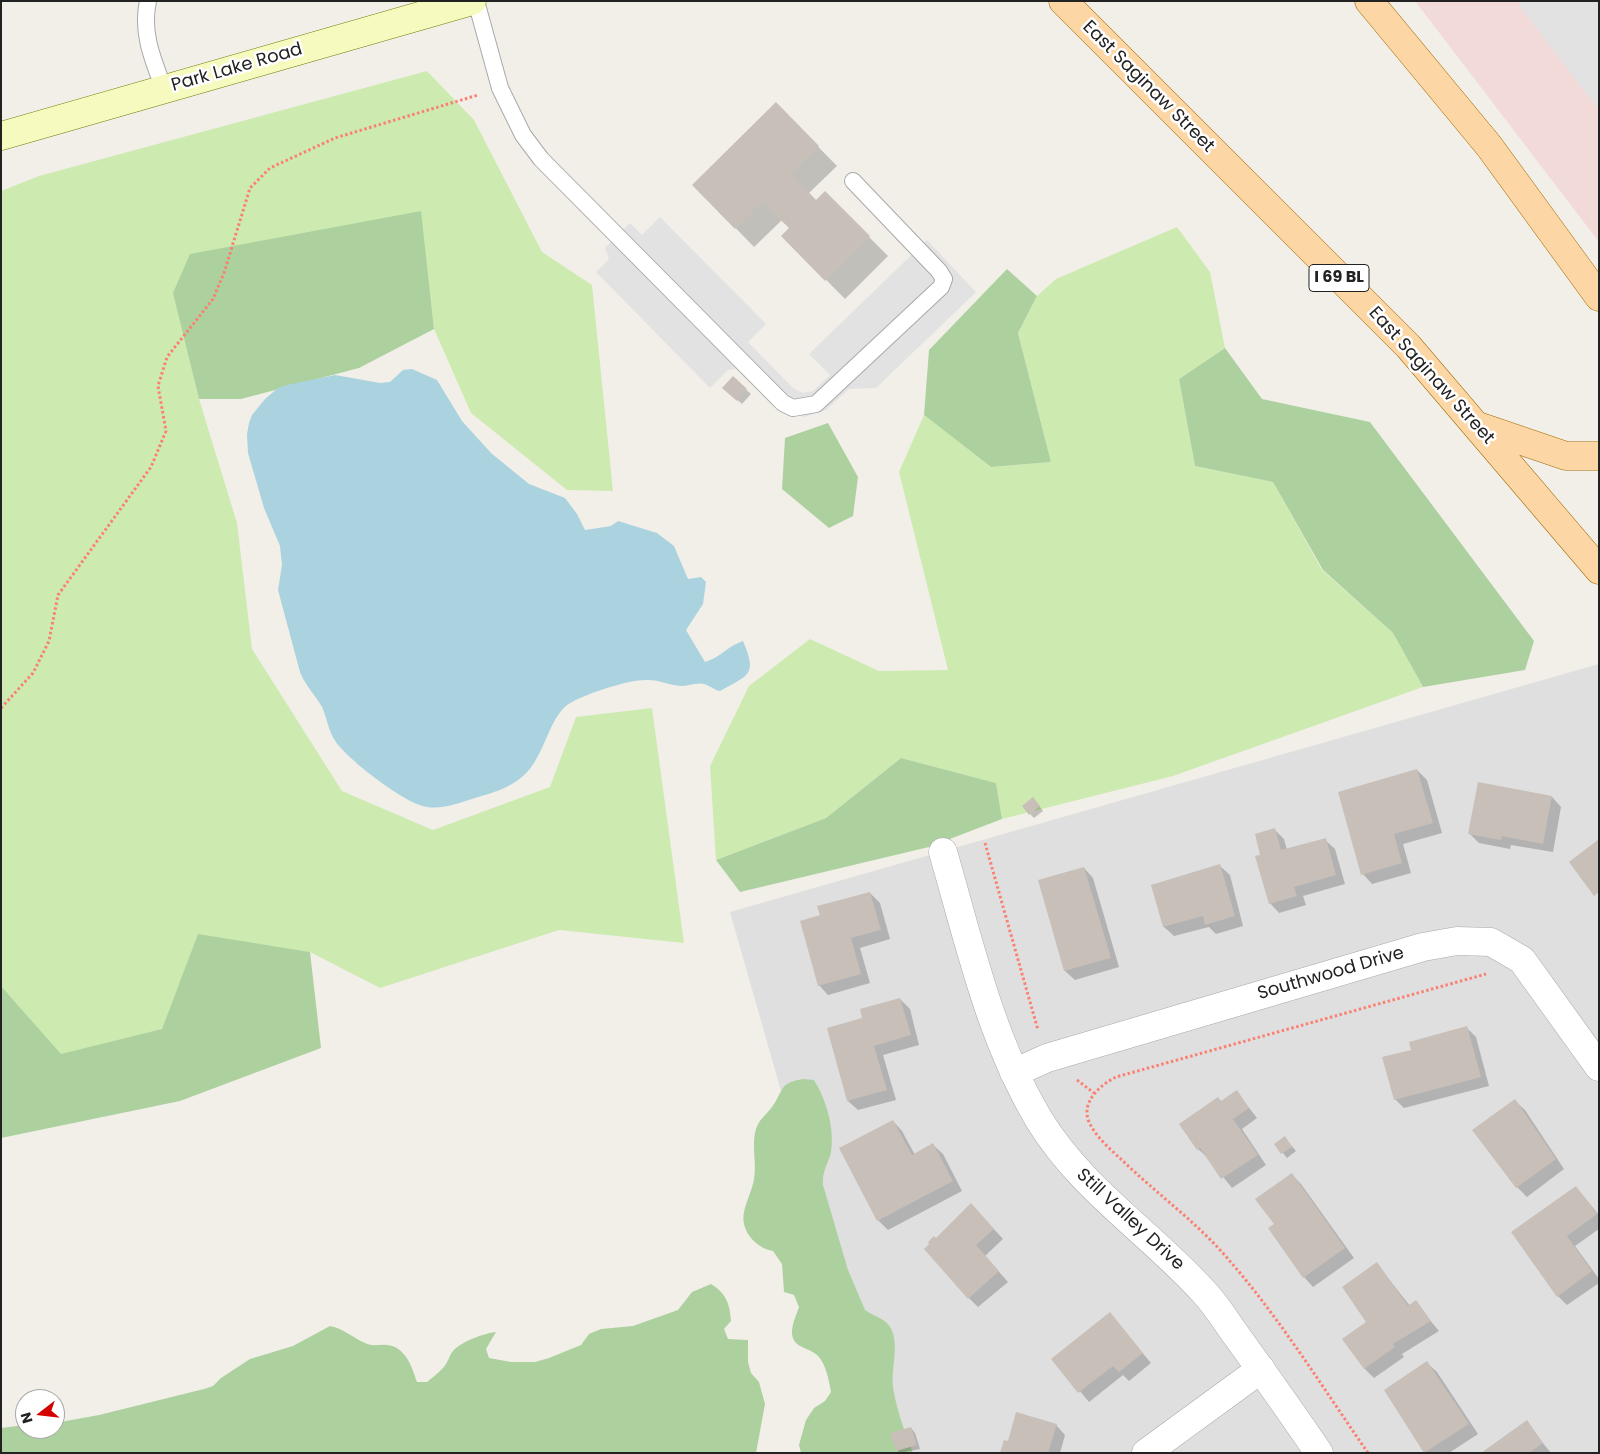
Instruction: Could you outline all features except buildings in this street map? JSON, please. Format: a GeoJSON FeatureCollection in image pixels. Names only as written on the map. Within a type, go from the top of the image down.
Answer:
{"type":"FeatureCollection","features":[{"type":"Feature","properties":{"kind":"main road","name":"East Saginaw Street"},"geometry":{"type":"LineString","coordinates":[[1063,1],[1408,346],[1599,570]]}},
{"type":"Feature","properties":{"kind":"main road"},"geometry":{"type":"LineString","coordinates":[[1369,1],[1489,146],[1599,296]]}},
{"type":"Feature","properties":{"kind":"main road"},"geometry":{"type":"LineString","coordinates":[[1478,426],[1566,456],[1599,456]]}},
{"type":"Feature","properties":{"kind":"street","name":"Park Lake Road"},"geometry":{"type":"LineString","coordinates":[[1,136],[472,1]]}},
{"type":"Feature","properties":{"kind":"street","name":"Still Valley Drive"},"geometry":{"type":"LineString","coordinates":[[944,852],[996,1030],[1014,1073],[1039,1119],[1062,1154],[1097,1192],[1177,1263],[1204,1292],[1261,1369],[1319,1453]]}},
{"type":"Feature","properties":{"kind":"street","name":"Southwood Drive"},"geometry":{"type":"LineString","coordinates":[[1014,1073],[1047,1058],[1423,947],[1457,941],[1492,942],[1522,960],[1599,1067]]}},
{"type":"Feature","properties":{"kind":"street"},"geometry":{"type":"LineString","coordinates":[[1146,1453],[1261,1369]]}},
{"type":"Feature","properties":{"kind":"lane"},"geometry":{"type":"LineString","coordinates":[[148,1],[146,28],[149,48],[164,89]]}},
{"type":"Feature","properties":{"kind":"lane"},"geometry":{"type":"LineString","coordinates":[[476,1],[500,88],[523,135],[541,159],[783,403],[793,408],[816,404],[941,287],[944,279],[939,271],[853,181]]}},
{"type":"Feature","properties":{"kind":"path"},"geometry":{"type":"LineString","coordinates":[[1,708],[32,673],[49,641],[58,595],[150,467],[166,431],[158,386],[167,356],[213,299],[224,273],[250,188],[270,168],[335,138],[500,88]]}},
{"type":"Feature","properties":{"kind":"path"},"geometry":{"type":"LineString","coordinates":[[985,844],[1047,1058],[1094,1092]]}},
{"type":"Feature","properties":{"kind":"path"},"geometry":{"type":"LineString","coordinates":[[1368,1453],[1254,1290],[1221,1250],[1110,1149],[1090,1124],[1088,1115],[1094,1092],[1104,1083],[1116,1077],[1473,979],[1522,960]]}},
{"type":"Feature","properties":{"kind":"shaded area"},"geometry":{"type":"Polygon","coordinates":[[[1415,1],[1599,1],[1599,242],[1415,1]]]}},
{"type":"Feature","properties":{"kind":"shaded area"},"geometry":{"type":"Polygon","coordinates":[[[1522,1],[1599,1],[1599,110],[1518,4],[1522,1]]]}},
{"type":"Feature","properties":{"kind":"shaded area"},"geometry":{"type":"Polygon","coordinates":[[[660,217],[766,324],[748,342],[794,389],[803,393],[813,391],[830,375],[809,354],[927,240],[976,292],[876,388],[849,389],[826,410],[804,417],[771,404],[736,369],[728,370],[710,388],[596,272],[609,259],[605,248],[630,223],[642,235],[660,217]]]}},
{"type":"Feature","properties":{"kind":"shaded area"},"geometry":{"type":"Polygon","coordinates":[[[1599,664],[1599,1453],[884,1453],[730,912],[1599,664]]]}},
{"type":"Feature","properties":{"kind":"green space"},"geometry":{"type":"Polygon","coordinates":[[[427,71],[474,120],[542,252],[592,285],[613,491],[567,490],[471,413],[434,329],[420,211],[174,293],[199,399],[237,523],[252,649],[342,791],[433,830],[550,787],[576,717],[652,708],[684,943],[559,930],[380,988],[310,952],[198,935],[163,1029],[61,1055],[1,986],[1,191],[39,176],[427,71]]]}},
{"type":"Feature","properties":{"kind":"green space"},"geometry":{"type":"Polygon","coordinates":[[[421,211],[434,329],[359,368],[241,399],[199,399],[173,293],[190,254],[421,211]]]}},
{"type":"Feature","properties":{"kind":"green space"},"geometry":{"type":"Polygon","coordinates":[[[1177,227],[1210,272],[1225,348],[1179,379],[1195,466],[1273,482],[1322,570],[1393,633],[1423,687],[1173,776],[1002,819],[996,783],[901,758],[826,818],[716,860],[710,766],[749,686],[810,639],[879,671],[948,670],[899,472],[924,415],[991,467],[1051,462],[1018,333],[1037,296],[1056,279],[1177,227]]]}},
{"type":"Feature","properties":{"kind":"green space"},"geometry":{"type":"Polygon","coordinates":[[[1007,269],[1037,296],[1018,333],[1051,462],[991,467],[924,415],[929,350],[1007,269]]]}},
{"type":"Feature","properties":{"kind":"green space"},"geometry":{"type":"Polygon","coordinates":[[[1225,348],[1262,399],[1370,422],[1534,641],[1525,670],[1423,687],[1393,633],[1323,570],[1273,482],[1195,466],[1179,379],[1225,348]]]}},
{"type":"Feature","properties":{"kind":"green space"},"geometry":{"type":"Polygon","coordinates":[[[828,423],[858,477],[853,516],[829,528],[782,489],[785,438],[828,423]]]}},
{"type":"Feature","properties":{"kind":"green space"},"geometry":{"type":"Polygon","coordinates":[[[901,758],[996,783],[1002,819],[929,847],[740,892],[716,860],[826,818],[901,758]]]}},
{"type":"Feature","properties":{"kind":"green space"},"geometry":{"type":"Polygon","coordinates":[[[198,934],[310,952],[321,1048],[180,1101],[1,1138],[1,986],[61,1054],[162,1029],[198,934]]]}},
{"type":"Feature","properties":{"kind":"green space"},"geometry":{"type":"Polygon","coordinates":[[[804,1079],[814,1080],[829,1115],[832,1143],[823,1175],[823,1185],[848,1270],[865,1310],[885,1321],[893,1333],[895,1348],[894,1395],[913,1453],[801,1453],[799,1445],[806,1420],[814,1408],[825,1401],[831,1392],[828,1378],[823,1363],[818,1356],[800,1346],[793,1338],[792,1328],[799,1307],[794,1295],[784,1292],[782,1264],[773,1251],[761,1246],[751,1238],[744,1226],[743,1219],[754,1179],[754,1141],[757,1125],[772,1107],[786,1085],[804,1079]]]}},
{"type":"Feature","properties":{"kind":"green space"},"geometry":{"type":"Polygon","coordinates":[[[711,1284],[716,1287],[724,1295],[730,1309],[731,1321],[724,1329],[728,1339],[748,1340],[748,1362],[751,1373],[759,1382],[765,1404],[756,1453],[1,1453],[1,1428],[15,1426],[15,1439],[65,1439],[65,1421],[99,1415],[213,1386],[221,1378],[250,1359],[293,1346],[330,1326],[368,1344],[394,1347],[404,1354],[417,1382],[427,1382],[443,1368],[456,1348],[479,1336],[496,1332],[486,1349],[489,1358],[511,1362],[535,1362],[581,1345],[589,1334],[601,1329],[633,1326],[678,1310],[692,1292],[711,1284]]]}},
{"type":"Feature","properties":{"kind":"water"},"geometry":{"type":"Polygon","coordinates":[[[412,369],[437,380],[462,421],[491,453],[529,484],[565,498],[577,514],[585,530],[611,526],[618,521],[657,533],[674,546],[688,579],[701,577],[706,582],[703,604],[686,630],[705,662],[743,641],[750,661],[748,673],[720,691],[701,684],[681,686],[652,680],[640,680],[609,687],[579,698],[564,708],[557,716],[537,758],[523,776],[507,787],[448,806],[434,808],[411,801],[360,766],[334,739],[322,707],[300,672],[278,590],[282,565],[280,546],[264,508],[248,453],[247,434],[252,415],[265,399],[278,388],[335,375],[380,383],[390,382],[403,370],[412,369]]]}}]}
